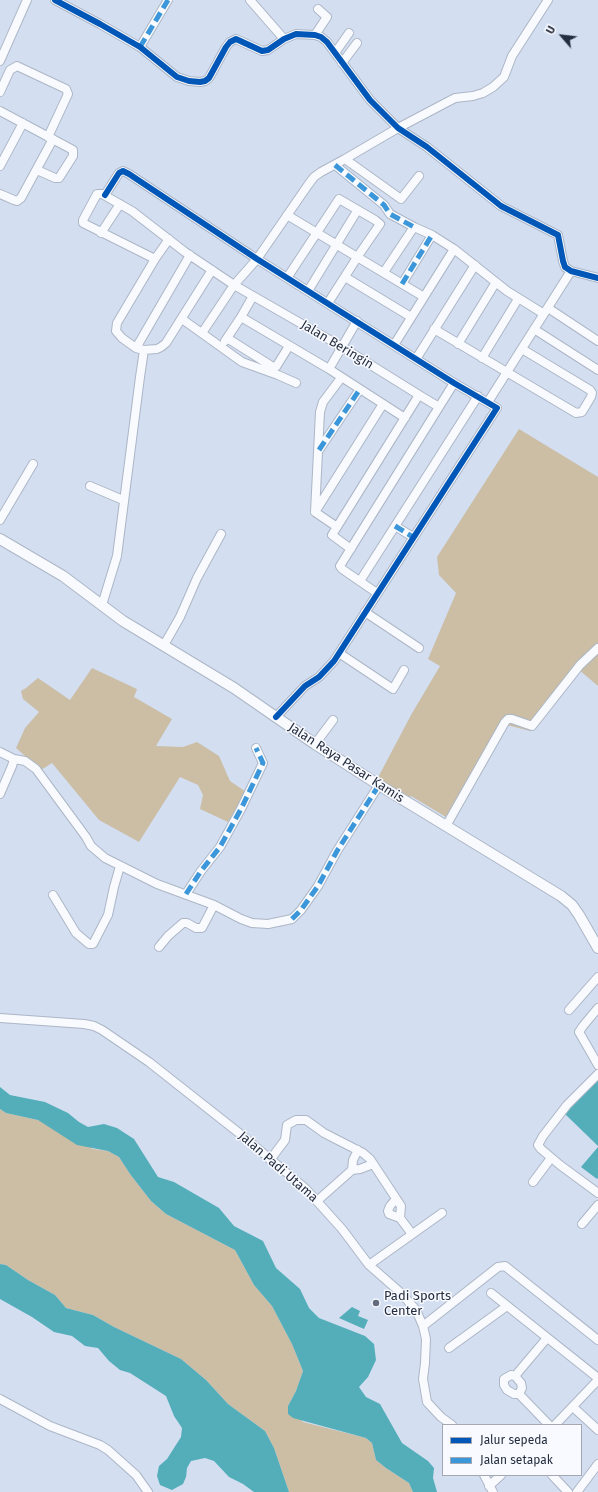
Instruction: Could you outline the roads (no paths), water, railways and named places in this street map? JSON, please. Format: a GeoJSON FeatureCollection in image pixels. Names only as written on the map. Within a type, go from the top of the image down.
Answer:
{"type":"FeatureCollection","features":[{"type":"Feature","properties":{"kind":"main road","name":"Jalan Raya Pasar Kamis"},"geometry":{"type":"LineString","coordinates":[[0,539],[63,576],[123,621],[234,688],[315,744],[379,785],[561,896],[572,905],[598,947]]}},
{"type":"Feature","properties":{"kind":"street"},"geometry":{"type":"LineString","coordinates":[[0,61],[27,0]]}},
{"type":"Feature","properties":{"kind":"street"},"geometry":{"type":"LineString","coordinates":[[55,0],[140,47],[162,67],[177,77],[189,82],[200,82],[209,78],[226,47],[230,42],[236,39],[262,51],[268,50],[284,39],[296,34],[321,37],[327,42],[370,100],[398,128],[432,151],[501,206],[558,235],[564,265],[571,271],[598,278]]}},
{"type":"Feature","properties":{"kind":"street"},"geometry":{"type":"LineString","coordinates":[[140,47],[168,0]]}},
{"type":"Feature","properties":{"kind":"street"},"geometry":{"type":"LineString","coordinates":[[250,0],[284,39]]}},
{"type":"Feature","properties":{"kind":"street"},"geometry":{"type":"LineString","coordinates":[[202,333],[234,285],[258,259],[314,177],[398,128],[455,98],[473,96],[483,93],[493,87],[504,77],[512,56],[548,0]]}},
{"type":"Feature","properties":{"kind":"street"},"geometry":{"type":"LineString","coordinates":[[314,35],[327,17],[318,9]]}},
{"type":"Feature","properties":{"kind":"street"},"geometry":{"type":"LineString","coordinates":[[335,53],[349,34]]}},
{"type":"Feature","properties":{"kind":"street"},"geometry":{"type":"LineString","coordinates":[[342,63],[357,43]]}},
{"type":"Feature","properties":{"kind":"street"},"geometry":{"type":"LineString","coordinates":[[0,92],[10,70],[17,66],[66,89],[68,94],[37,170],[20,200],[14,200],[0,194]]}},
{"type":"Feature","properties":{"kind":"street"},"geometry":{"type":"LineString","coordinates":[[0,111],[73,150],[73,156],[59,178],[55,178],[37,170]]}},
{"type":"Feature","properties":{"kind":"street"},"geometry":{"type":"LineString","coordinates":[[0,166],[23,123]]}},
{"type":"Feature","properties":{"kind":"street"},"geometry":{"type":"LineString","coordinates":[[345,159],[401,199],[419,176]]}},
{"type":"Feature","properties":{"kind":"street"},"geometry":{"type":"LineString","coordinates":[[335,165],[384,205],[390,214],[454,249],[518,299],[546,311],[598,341]]}},
{"type":"Feature","properties":{"kind":"street"},"geometry":{"type":"LineString","coordinates":[[155,259],[85,225],[83,220],[96,194],[99,193],[105,195],[119,173],[123,171],[287,278],[454,383],[497,408],[338,653],[325,671],[305,686],[276,717]]}},
{"type":"Feature","properties":{"kind":"street","name":"Jalan Beringin"},"geometry":{"type":"LineString","coordinates":[[105,195],[132,211],[190,255],[234,285],[342,347],[439,407]]}},
{"type":"Feature","properties":{"kind":"street"},"geometry":{"type":"LineString","coordinates":[[287,278],[318,234],[339,199],[380,224]]}},
{"type":"Feature","properties":{"kind":"street"},"geometry":{"type":"LineString","coordinates":[[102,233],[120,204]]}},
{"type":"Feature","properties":{"kind":"street"},"geometry":{"type":"LineString","coordinates":[[308,291],[357,211]]}},
{"type":"Feature","properties":{"kind":"street"},"geometry":{"type":"LineString","coordinates":[[328,303],[380,224],[390,214]]}},
{"type":"Feature","properties":{"kind":"street"},"geometry":{"type":"LineString","coordinates":[[287,215],[358,256],[424,297]]}},
{"type":"Feature","properties":{"kind":"street"},"geometry":{"type":"LineString","coordinates":[[384,272],[414,227]]}},
{"type":"Feature","properties":{"kind":"street"},"geometry":{"type":"LineString","coordinates":[[402,284],[432,236]]}},
{"type":"Feature","properties":{"kind":"street"},"geometry":{"type":"LineString","coordinates":[[169,239],[155,259],[117,323],[116,328],[118,335],[136,348],[144,350],[157,349],[166,343],[212,270]]}},
{"type":"Feature","properties":{"kind":"street"},"geometry":{"type":"LineString","coordinates":[[394,344],[454,249]]}},
{"type":"Feature","properties":{"kind":"street"},"geometry":{"type":"LineString","coordinates":[[136,348],[190,255]]}},
{"type":"Feature","properties":{"kind":"street"},"geometry":{"type":"LineString","coordinates":[[416,359],[475,265]]}},
{"type":"Feature","properties":{"kind":"street"},"geometry":{"type":"LineString","coordinates":[[488,402],[571,271]]}},
{"type":"Feature","properties":{"kind":"street"},"geometry":{"type":"LineString","coordinates":[[345,277],[411,317]]}},
{"type":"Feature","properties":{"kind":"street"},"geometry":{"type":"LineString","coordinates":[[458,344],[496,282]]}},
{"type":"Feature","properties":{"kind":"street"},"geometry":{"type":"LineString","coordinates":[[221,348],[253,296]]}},
{"type":"Feature","properties":{"kind":"street"},"geometry":{"type":"LineString","coordinates":[[482,358],[518,299]]}},
{"type":"Feature","properties":{"kind":"street"},"geometry":{"type":"LineString","coordinates":[[241,317],[329,369],[405,418]]}},
{"type":"Feature","properties":{"kind":"street"},"geometry":{"type":"LineString","coordinates":[[182,319],[242,362],[296,383]]}},
{"type":"Feature","properties":{"kind":"street"},"geometry":{"type":"LineString","coordinates":[[329,369],[356,321]]}},
{"type":"Feature","properties":{"kind":"street"},"geometry":{"type":"LineString","coordinates":[[434,329],[576,413],[582,412],[592,395],[590,390],[522,350]]}},
{"type":"Feature","properties":{"kind":"street"},"geometry":{"type":"LineString","coordinates":[[534,330],[598,370]]}},
{"type":"Feature","properties":{"kind":"street"},"geometry":{"type":"LineString","coordinates":[[227,338],[273,367],[276,367],[289,346]]}},
{"type":"Feature","properties":{"kind":"street"},"geometry":{"type":"LineString","coordinates":[[102,604],[117,556],[123,500],[144,350]]}},
{"type":"Feature","properties":{"kind":"street"},"geometry":{"type":"LineString","coordinates":[[315,512],[321,408],[341,378]]}},
{"type":"Feature","properties":{"kind":"street"},"geometry":{"type":"LineString","coordinates":[[377,593],[340,568],[340,566],[454,383]]}},
{"type":"Feature","properties":{"kind":"street"},"geometry":{"type":"LineString","coordinates":[[319,450],[360,389]]}},
{"type":"Feature","properties":{"kind":"street"},"geometry":{"type":"LineString","coordinates":[[351,548],[332,536],[419,395]]}},
{"type":"Feature","properties":{"kind":"street"},"geometry":{"type":"LineString","coordinates":[[360,581],[478,396]]}},
{"type":"Feature","properties":{"kind":"street"},"geometry":{"type":"LineString","coordinates":[[315,512],[383,404]]}},
{"type":"Feature","properties":{"kind":"street"},"geometry":{"type":"LineString","coordinates":[[0,520],[33,464]]}},
{"type":"Feature","properties":{"kind":"street"},"geometry":{"type":"LineString","coordinates":[[90,486],[123,500]]}},
{"type":"Feature","properties":{"kind":"street"},"geometry":{"type":"LineString","coordinates":[[315,512],[337,527]]}},
{"type":"Feature","properties":{"kind":"street"},"geometry":{"type":"LineString","coordinates":[[395,526],[413,537]]}},
{"type":"Feature","properties":{"kind":"street"},"geometry":{"type":"LineString","coordinates":[[164,645],[180,617],[197,578],[221,534]]}},
{"type":"Feature","properties":{"kind":"street"},"geometry":{"type":"LineString","coordinates":[[365,612],[419,648]]}},
{"type":"Feature","properties":{"kind":"street"},"geometry":{"type":"LineString","coordinates":[[446,826],[505,722],[512,719],[532,726],[580,665],[598,648]]}},
{"type":"Feature","properties":{"kind":"street"},"geometry":{"type":"LineString","coordinates":[[338,653],[393,689],[404,670]]}},
{"type":"Feature","properties":{"kind":"street"},"geometry":{"type":"LineString","coordinates":[[315,744],[333,720]]}},
{"type":"Feature","properties":{"kind":"street"},"geometry":{"type":"LineString","coordinates":[[186,894],[220,847],[241,809],[263,763],[256,748]]}},
{"type":"Feature","properties":{"kind":"street"},"geometry":{"type":"LineString","coordinates":[[0,752],[14,759],[25,761],[36,769],[94,850],[120,866],[157,884],[214,905],[241,920],[252,923],[268,924],[292,919],[301,910],[318,886],[337,851],[379,785]]}},
{"type":"Feature","properties":{"kind":"street"},"geometry":{"type":"LineString","coordinates":[[0,794],[14,759]]}},
{"type":"Feature","properties":{"kind":"street"},"geometry":{"type":"LineString","coordinates":[[53,895],[76,933],[89,944],[93,944],[108,915],[120,866]]}},
{"type":"Feature","properties":{"kind":"street"},"geometry":{"type":"LineString","coordinates":[[159,948],[168,936],[183,923],[187,923],[196,928],[202,928],[214,905]]}},
{"type":"Feature","properties":{"kind":"street"},"geometry":{"type":"LineString","coordinates":[[569,1010],[598,977]]}},
{"type":"Feature","properties":{"kind":"street"},"geometry":{"type":"LineString","coordinates":[[598,1008],[579,1032],[598,1066]]}},
{"type":"Feature","properties":{"kind":"street","name":"Jalan Padi Utama"},"geometry":{"type":"LineString","coordinates":[[0,1018],[84,1024],[94,1026],[102,1030],[149,1062],[239,1133],[305,1188],[342,1229],[369,1265],[409,1301],[416,1310],[423,1326],[426,1339],[423,1379],[427,1402],[441,1417],[451,1424]]}},
{"type":"Feature","properties":{"kind":"street"},"geometry":{"type":"LineString","coordinates":[[598,1074],[567,1105],[538,1143],[539,1147],[552,1158],[598,1193]]}},
{"type":"Feature","properties":{"kind":"street"},"geometry":{"type":"LineString","coordinates":[[270,1160],[286,1140],[287,1125],[296,1120],[306,1120],[324,1133],[358,1150],[370,1159],[401,1206],[400,1218]]}},
{"type":"Feature","properties":{"kind":"street"},"geometry":{"type":"LineString","coordinates":[[352,1170],[353,1160],[358,1150]]}},
{"type":"Feature","properties":{"kind":"street"},"geometry":{"type":"LineString","coordinates":[[533,1182],[552,1158]]}},
{"type":"Feature","properties":{"kind":"street"},"geometry":{"type":"LineString","coordinates":[[317,1201],[352,1170],[360,1170],[373,1164]]}},
{"type":"Feature","properties":{"kind":"street"},"geometry":{"type":"LineString","coordinates":[[396,1199],[388,1211],[391,1216],[400,1218],[412,1234]]}},
{"type":"Feature","properties":{"kind":"street"},"geometry":{"type":"LineString","coordinates":[[582,1224],[598,1205]]}},
{"type":"Feature","properties":{"kind":"street"},"geometry":{"type":"LineString","coordinates":[[369,1265],[442,1213]]}},
{"type":"Feature","properties":{"kind":"street"},"geometry":{"type":"LineString","coordinates":[[423,1326],[498,1267],[505,1266],[598,1340]]}},
{"type":"Feature","properties":{"kind":"street"},"geometry":{"type":"LineString","coordinates":[[491,1293],[598,1379],[556,1424]]}},
{"type":"Feature","properties":{"kind":"street"},"geometry":{"type":"LineString","coordinates":[[449,1348],[507,1306]]}},
{"type":"Feature","properties":{"kind":"street"},"geometry":{"type":"LineString","coordinates":[[515,1376],[548,1338]]}},
{"type":"Feature","properties":{"kind":"street"},"geometry":{"type":"LineString","coordinates":[[519,1394],[522,1388],[521,1383],[515,1376],[507,1376],[504,1379],[504,1385],[507,1390],[514,1394],[519,1394],[548,1424]]}},
{"type":"Feature","properties":{"kind":"street"},"geometry":{"type":"LineString","coordinates":[[0,1399],[45,1424],[108,1450],[136,1475],[148,1492]]}},
{"type":"Feature","properties":{"kind":"street"},"geometry":{"type":"LineString","coordinates":[[573,1407],[598,1430]]}},
{"type":"Feature","properties":{"kind":"street"},"geometry":{"type":"LineString","coordinates":[[577,1492],[598,1464]]}},
{"type":"Feature","properties":{"kind":"street"},"geometry":{"type":"LineString","coordinates":[[484,1476],[491,1489],[500,1476]]}},
{"type":"Feature","properties":{"kind":"street"},"geometry":{"type":"LineString","coordinates":[[553,1476],[568,1492]]}},
{"type":"Feature","properties":{"kind":"water"},"geometry":{"type":"Polygon","coordinates":[[[598,1079],[598,1146],[565,1114],[598,1079]]]}},
{"type":"Feature","properties":{"kind":"water"},"geometry":{"type":"Polygon","coordinates":[[[0,1087],[10,1095],[45,1102],[68,1113],[88,1127],[104,1124],[117,1128],[134,1139],[158,1177],[174,1182],[219,1208],[234,1226],[263,1241],[276,1268],[300,1289],[309,1308],[319,1318],[365,1336],[374,1344],[376,1360],[368,1377],[359,1387],[366,1397],[380,1404],[402,1443],[428,1461],[434,1468],[433,1478],[437,1492],[413,1492],[409,1483],[376,1460],[372,1443],[366,1438],[293,1418],[288,1414],[288,1406],[296,1391],[303,1371],[292,1344],[272,1306],[254,1285],[235,1250],[166,1214],[151,1201],[119,1157],[108,1151],[77,1145],[38,1120],[6,1113],[0,1109],[0,1087]]]}},
{"type":"Feature","properties":{"kind":"water"},"geometry":{"type":"Polygon","coordinates":[[[598,1147],[598,1178],[597,1179],[581,1167],[598,1147]]]}},
{"type":"Feature","properties":{"kind":"water"},"geometry":{"type":"Polygon","coordinates":[[[0,1264],[6,1265],[28,1280],[55,1295],[66,1308],[93,1315],[114,1327],[181,1359],[206,1380],[228,1404],[265,1431],[274,1448],[289,1492],[254,1492],[243,1484],[229,1477],[214,1461],[205,1458],[191,1461],[187,1468],[186,1477],[183,1484],[172,1490],[160,1485],[157,1476],[159,1466],[167,1459],[181,1437],[182,1428],[174,1416],[166,1396],[130,1373],[120,1370],[109,1361],[98,1348],[85,1346],[72,1336],[54,1332],[32,1317],[0,1299],[0,1264]]]}},
{"type":"Feature","properties":{"kind":"water"},"geometry":{"type":"Polygon","coordinates":[[[352,1307],[360,1311],[358,1316],[368,1320],[364,1329],[339,1318],[352,1307]]]}},
{"type":"Feature","properties":{"kind":"place","name":"Padi Sports Center"},"geometry":{"type":"Point","coordinates":[376,1303]}}]}
